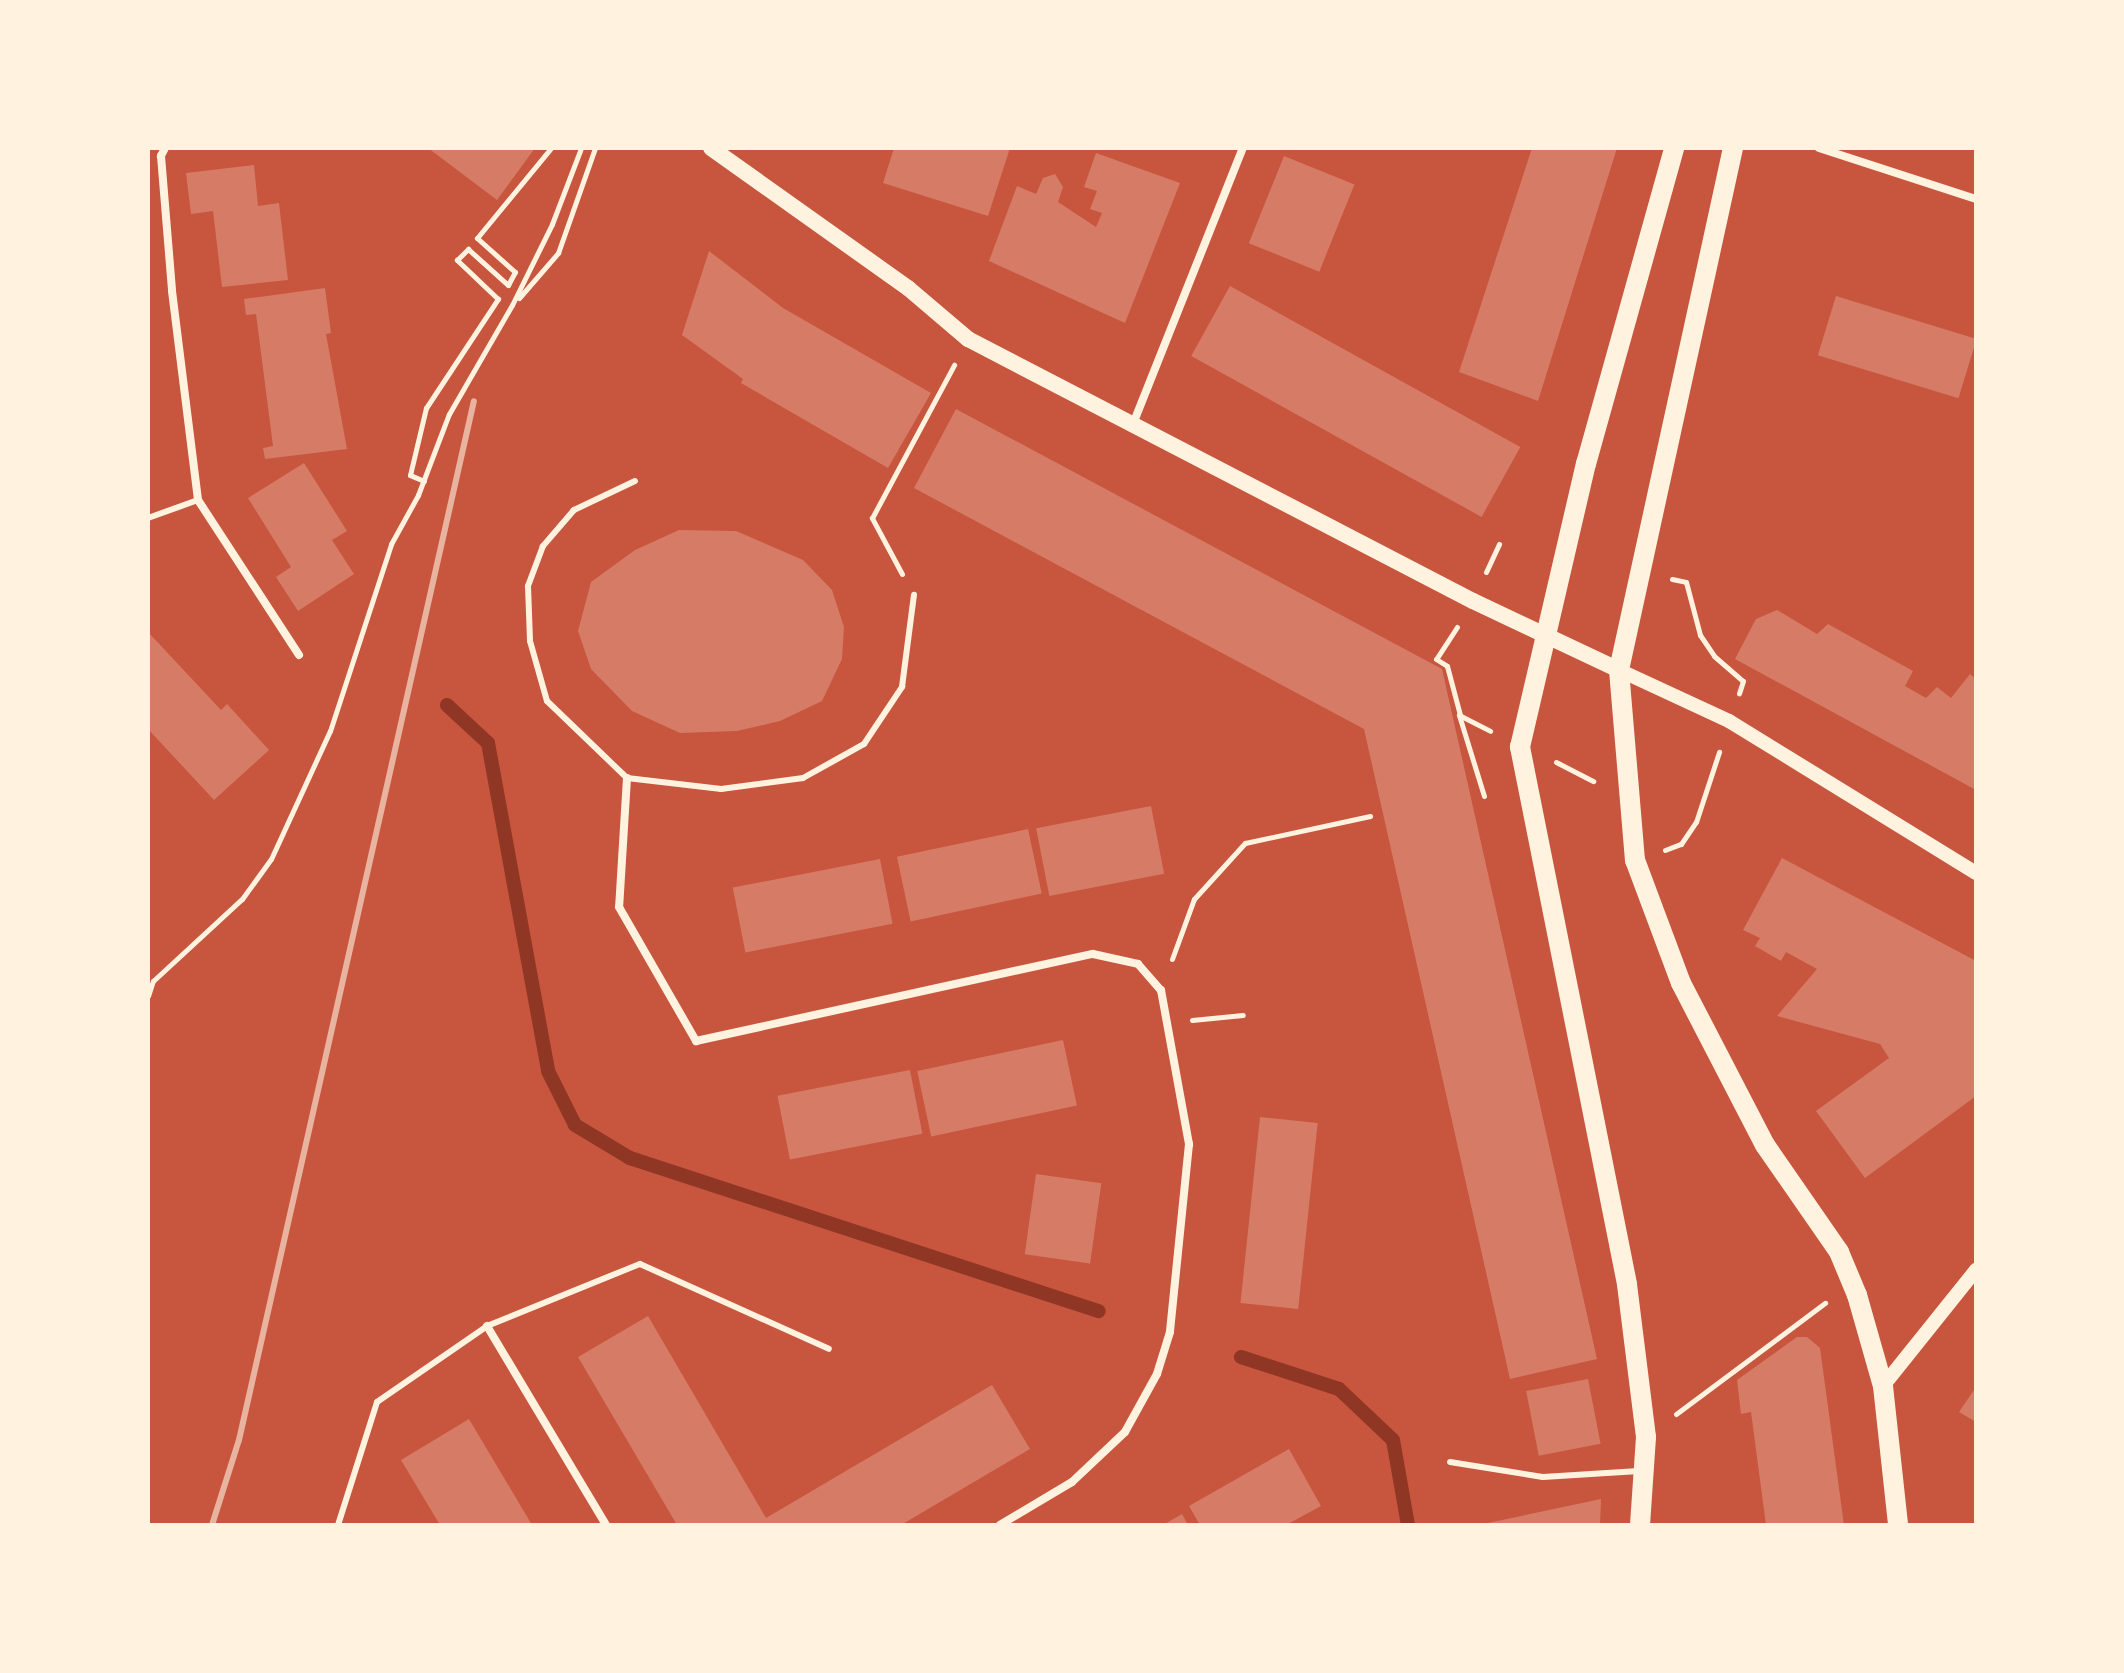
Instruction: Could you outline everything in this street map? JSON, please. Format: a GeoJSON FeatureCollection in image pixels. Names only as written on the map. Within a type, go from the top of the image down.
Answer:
{"type":"FeatureCollection","features":[{"type":"Feature","properties":{"kind":"main road"},"geometry":{"type":"LineString","coordinates":[[1640,1525],[1646,1437],[1627,1284],[1520,747],[1544,634],[1674,148]]}},
{"type":"Feature","properties":{"kind":"main road"},"geometry":{"type":"LineString","coordinates":[[1733,148],[1619,670],[1635,860],[1681,983],[1765,1145],[1839,1252],[1852,1283],[1883,1386],[1898,1525]]}},
{"type":"Feature","properties":{"kind":"main road"},"geometry":{"type":"LineString","coordinates":[[722,151],[908,288],[968,339],[1619,670]]}},
{"type":"Feature","properties":{"kind":"street"},"geometry":{"type":"LineString","coordinates":[[165,148],[161,156],[172,291],[198,500],[299,655]]}},
{"type":"Feature","properties":{"kind":"street"},"geometry":{"type":"LineString","coordinates":[[1133,424],[1243,148]]}},
{"type":"Feature","properties":{"kind":"street"},"geometry":{"type":"LineString","coordinates":[[1819,148],[1976,199]]}},
{"type":"Feature","properties":{"kind":"street"},"geometry":{"type":"LineString","coordinates":[[1619,670],[1729,721],[1976,873]]}},
{"type":"Feature","properties":{"kind":"street"},"geometry":{"type":"LineString","coordinates":[[627,778],[619,907],[696,1041],[1093,954],[1138,964],[1161,990],[1189,1144],[1178,1289],[1157,1374],[1125,1432],[1103,1456],[1072,1482],[1000,1525]]}},
{"type":"Feature","properties":{"kind":"street"},"geometry":{"type":"LineString","coordinates":[[1883,1386],[1976,1270]]}},
{"type":"Feature","properties":{"kind":"street"},"geometry":{"type":"LineString","coordinates":[[487,1326],[606,1525]]}},
{"type":"Feature","properties":{"kind":"lane"},"geometry":{"type":"LineString","coordinates":[[635,481],[574,510],[543,546],[528,586],[530,641],[547,701],[627,778],[721,789],[803,778],[864,744],[902,687],[914,595]]}},
{"type":"Feature","properties":{"kind":"lane"},"geometry":{"type":"LineString","coordinates":[[148,518],[198,500]]}},
{"type":"Feature","properties":{"kind":"lane"},"geometry":{"type":"LineString","coordinates":[[338,1525],[377,1402],[487,1326],[640,1264],[829,1349]]}},
{"type":"Feature","properties":{"kind":"lane"},"geometry":{"type":"LineString","coordinates":[[1450,1462],[1543,1477],[1643,1471]]}},
{"type":"Feature","properties":{"kind":"path"},"geometry":{"type":"LineString","coordinates":[[424,481],[410,475],[426,408],[498,299],[457,260],[468,249],[508,285],[515,272],[477,238],[551,148]]}},
{"type":"Feature","properties":{"kind":"path"},"geometry":{"type":"LineString","coordinates":[[148,996],[153,981],[242,899],[271,859],[330,731],[391,544],[424,481],[449,414],[512,305],[581,148]]}},
{"type":"Feature","properties":{"kind":"path"},"geometry":{"type":"LineString","coordinates":[[512,305],[558,253],[595,148]]}},
{"type":"Feature","properties":{"kind":"path"},"geometry":{"type":"LineString","coordinates":[[914,595],[872,518],[968,339]]}},
{"type":"Feature","properties":{"kind":"path"},"geometry":{"type":"LineString","coordinates":[[1635,860],[1681,844],[1696,822],[1743,681],[1714,656],[1700,635],[1686,582],[1639,570]]}},
{"type":"Feature","properties":{"kind":"path"},"geometry":{"type":"LineString","coordinates":[[1484,796],[1459,715],[1520,747],[1593,778],[1595,793]]}},
{"type":"Feature","properties":{"kind":"path"},"geometry":{"type":"LineString","coordinates":[[1161,990],[1194,899],[1245,843],[1370,816]]}},
{"type":"Feature","properties":{"kind":"path"},"geometry":{"type":"LineString","coordinates":[[148,972],[153,981]]}},
{"type":"Feature","properties":{"kind":"path"},"geometry":{"type":"LineString","coordinates":[[1166,1022],[1243,1015]]}},
{"type":"Feature","properties":{"kind":"path"},"geometry":{"type":"LineString","coordinates":[[1646,1437],[1852,1283]]}},
{"type":"Feature","properties":{"kind":"building"},"geometry":{"type":"Polygon","coordinates":[[[428,148],[535,148],[497,200],[428,148]]]}},
{"type":"Feature","properties":{"kind":"building"},"geometry":{"type":"Polygon","coordinates":[[[894,148],[1010,148],[988,216],[883,183],[894,148]]]}},
{"type":"Feature","properties":{"kind":"building"},"geometry":{"type":"Polygon","coordinates":[[[1532,148],[1617,148],[1538,401],[1459,372],[1532,148]]]}},
{"type":"Feature","properties":{"kind":"building"},"geometry":{"type":"Polygon","coordinates":[[[1096,153],[1180,183],[1125,323],[989,261],[1017,186],[1036,194],[1043,178],[1055,174],[1063,187],[1058,202],[1096,227],[1102,213],[1090,209],[1097,191],[1084,187],[1096,153]]]}},
{"type":"Feature","properties":{"kind":"building"},"geometry":{"type":"Polygon","coordinates":[[[1284,156],[1354,184],[1319,272],[1249,243],[1284,156]]]}},
{"type":"Feature","properties":{"kind":"building"},"geometry":{"type":"Polygon","coordinates":[[[254,165],[258,206],[279,203],[288,280],[222,287],[213,211],[191,214],[186,173],[254,165]]]}},
{"type":"Feature","properties":{"kind":"building"},"geometry":{"type":"Polygon","coordinates":[[[709,251],[783,308],[931,393],[888,468],[741,383],[743,379],[682,335],[709,251]]]}},
{"type":"Feature","properties":{"kind":"building"},"geometry":{"type":"Polygon","coordinates":[[[1230,286],[1520,447],[1482,517],[1191,356],[1230,286]]]}},
{"type":"Feature","properties":{"kind":"building"},"geometry":{"type":"Polygon","coordinates":[[[325,288],[331,333],[326,334],[347,449],[265,459],[263,448],[273,446],[256,314],[246,315],[244,299],[325,288]]]}},
{"type":"Feature","properties":{"kind":"building"},"geometry":{"type":"Polygon","coordinates":[[[1836,296],[1976,339],[1958,398],[1818,355],[1836,296]]]}},
{"type":"Feature","properties":{"kind":"building"},"geometry":{"type":"Polygon","coordinates":[[[956,409],[1442,669],[1597,1359],[1510,1379],[1364,729],[914,488],[956,409]]]}},
{"type":"Feature","properties":{"kind":"building"},"geometry":{"type":"Polygon","coordinates":[[[304,463],[347,531],[332,540],[354,574],[298,611],[276,577],[291,567],[248,498],[304,463]]]}},
{"type":"Feature","properties":{"kind":"building"},"geometry":{"type":"Polygon","coordinates":[[[679,530],[736,531],[803,560],[832,590],[844,627],[842,659],[822,701],[780,721],[737,731],[680,733],[632,711],[591,669],[578,631],[591,582],[635,550],[679,530]]]}},
{"type":"Feature","properties":{"kind":"building"},"geometry":{"type":"Polygon","coordinates":[[[1777,610],[1817,634],[1828,624],[1913,671],[1905,686],[1926,698],[1937,687],[1951,698],[1970,674],[1976,679],[1976,790],[1735,659],[1756,619],[1777,610]]]}},
{"type":"Feature","properties":{"kind":"building"},"geometry":{"type":"Polygon","coordinates":[[[148,632],[221,710],[227,704],[269,750],[214,800],[148,729],[148,632]]]}},
{"type":"Feature","properties":{"kind":"building"},"geometry":{"type":"Polygon","coordinates":[[[1151,806],[1164,874],[1049,896],[1036,828],[1151,806]]]}},
{"type":"Feature","properties":{"kind":"building"},"geometry":{"type":"Polygon","coordinates":[[[1028,829],[1042,894],[911,921],[897,857],[1028,829]]]}},
{"type":"Feature","properties":{"kind":"building"},"geometry":{"type":"Polygon","coordinates":[[[1782,858],[1976,961],[1976,1096],[1865,1178],[1816,1111],[1889,1058],[1880,1044],[1777,1016],[1817,969],[1786,952],[1781,961],[1755,946],[1760,938],[1743,930],[1782,858]]]}},
{"type":"Feature","properties":{"kind":"building"},"geometry":{"type":"Polygon","coordinates":[[[880,859],[893,924],[745,952],[733,888],[880,859]]]}},
{"type":"Feature","properties":{"kind":"building"},"geometry":{"type":"Polygon","coordinates":[[[1063,1040],[1077,1106],[931,1137],[917,1071],[1063,1040]]]}},
{"type":"Feature","properties":{"kind":"building"},"geometry":{"type":"Polygon","coordinates":[[[910,1070],[922,1134],[790,1160],[777,1096],[910,1070]]]}},
{"type":"Feature","properties":{"kind":"building"},"geometry":{"type":"Polygon","coordinates":[[[1260,1117],[1318,1123],[1298,1309],[1240,1303],[1260,1117]]]}},
{"type":"Feature","properties":{"kind":"building"},"geometry":{"type":"Polygon","coordinates":[[[1036,1174],[1101,1183],[1090,1263],[1025,1254],[1036,1174]]]}},
{"type":"Feature","properties":{"kind":"building"},"geometry":{"type":"Polygon","coordinates":[[[648,1316],[766,1518],[992,1385],[1030,1449],[901,1525],[677,1525],[578,1357],[648,1316]]]}},
{"type":"Feature","properties":{"kind":"building"},"geometry":{"type":"Polygon","coordinates":[[[1797,1337],[1807,1337],[1820,1348],[1844,1525],[1766,1525],[1751,1412],[1741,1414],[1737,1380],[1797,1337]]]}},
{"type":"Feature","properties":{"kind":"building"},"geometry":{"type":"Polygon","coordinates":[[[1588,1379],[1601,1444],[1539,1456],[1526,1391],[1588,1379]]]}},
{"type":"Feature","properties":{"kind":"building"},"geometry":{"type":"Polygon","coordinates":[[[1976,1387],[1976,1422],[1959,1412],[1976,1387]]]}},
{"type":"Feature","properties":{"kind":"building"},"geometry":{"type":"Polygon","coordinates":[[[469,1419],[532,1525],[440,1525],[401,1460],[469,1419]]]}},
{"type":"Feature","properties":{"kind":"building"},"geometry":{"type":"Polygon","coordinates":[[[1289,1449],[1321,1506],[1286,1525],[1200,1525],[1189,1506],[1289,1449]]]}},
{"type":"Feature","properties":{"kind":"building"},"geometry":{"type":"Polygon","coordinates":[[[1601,1499],[1600,1525],[1483,1525],[1483,1524],[1601,1499]]]}},
{"type":"Feature","properties":{"kind":"building"},"geometry":{"type":"Polygon","coordinates":[[[1182,1514],[1188,1525],[1163,1525],[1182,1514]]]}},
{"type":"Feature","properties":{"kind":"waterway"},"geometry":{"type":"LineString","coordinates":[[447,705],[488,743],[548,1071],[575,1125],[630,1158],[1099,1311]]}},
{"type":"Feature","properties":{"kind":"waterway"},"geometry":{"type":"LineString","coordinates":[[1241,1357],[1339,1389],[1393,1440],[1408,1525]]}},
{"type":"Feature","properties":{"kind":"railway"},"geometry":{"type":"LineString","coordinates":[[212,1525],[239,1440],[474,401]]}}]}
